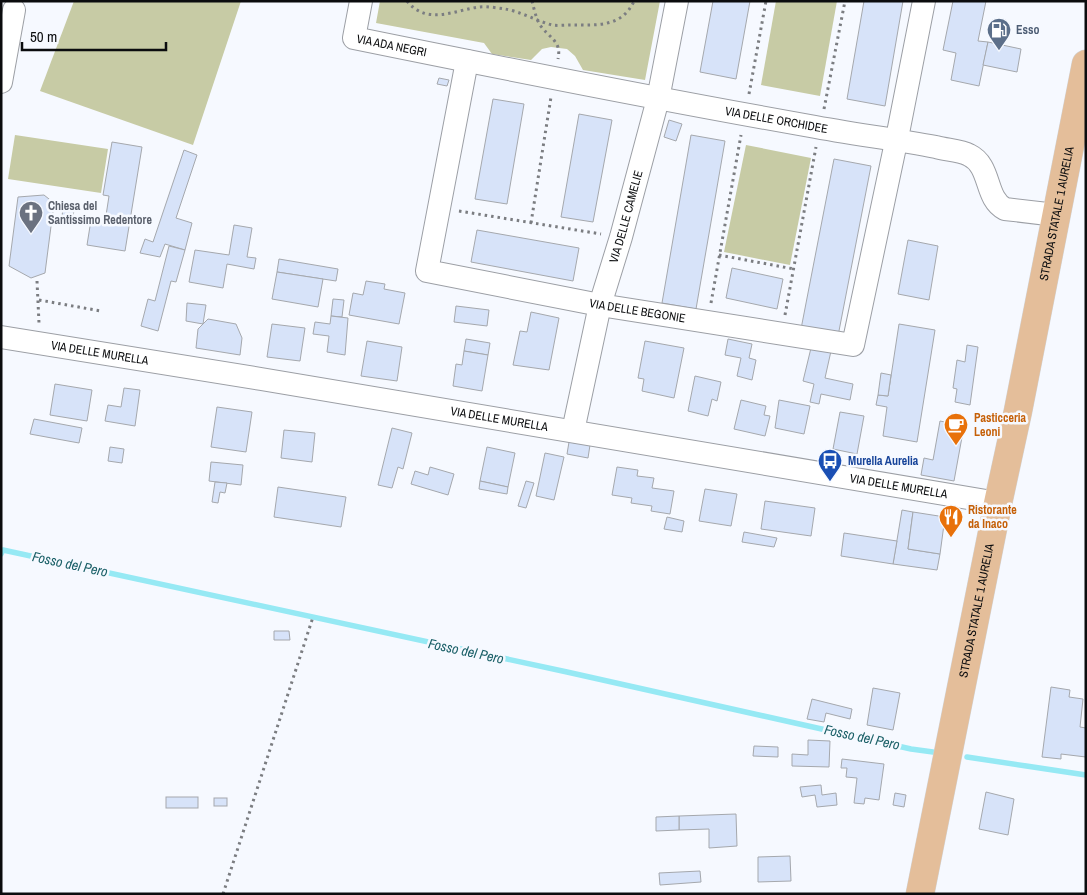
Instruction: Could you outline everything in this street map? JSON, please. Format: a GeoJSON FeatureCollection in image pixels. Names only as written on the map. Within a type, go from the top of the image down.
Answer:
{"type":"FeatureCollection","features":[{"type":"Feature","properties":{"kind":"main road","name":"STRADA STATALE 1 AURELIA"},"geometry":{"type":"LineString","coordinates":[[920,894],[1086,64]]}},
{"type":"Feature","properties":{"kind":"street","name":"VIA ADA NEGRI"},"geometry":{"type":"LineString","coordinates":[[361,1],[354,38],[467,61]]}},
{"type":"Feature","properties":{"kind":"street","name":"VIA DELLE CAMELIE"},"geometry":{"type":"LineString","coordinates":[[572,431],[600,305],[621,237],[658,99],[677,1]]}},
{"type":"Feature","properties":{"kind":"street"},"geometry":{"type":"LineString","coordinates":[[896,140],[924,1]]}},
{"type":"Feature","properties":{"kind":"street"},"geometry":{"type":"LineString","coordinates":[[1,82],[14,10]]}},
{"type":"Feature","properties":{"kind":"street","name":"VIA DELLE ORCHIDEE"},"geometry":{"type":"LineString","coordinates":[[467,61],[658,99],[969,154],[981,165],[994,201],[999,206],[1005,209],[1056,215]]}},
{"type":"Feature","properties":{"kind":"street","name":"VIA DELLE BEGONIE"},"geometry":{"type":"LineString","coordinates":[[467,61],[427,271],[600,305],[853,345],[896,140]]}},
{"type":"Feature","properties":{"kind":"street","name":"VIA DELLE MURELLA"},"geometry":{"type":"LineString","coordinates":[[1,337],[572,431],[998,504]]}},
{"type":"Feature","properties":{"kind":"path"},"geometry":{"type":"LineString","coordinates":[[407,1],[410,5],[428,14],[442,15],[479,7],[498,8],[507,9],[555,26],[607,24],[618,20],[631,8],[634,1]]}},
{"type":"Feature","properties":{"kind":"path"},"geometry":{"type":"LineString","coordinates":[[531,223],[560,51],[559,46],[538,21],[532,1]]}},
{"type":"Feature","properties":{"kind":"path"},"geometry":{"type":"LineString","coordinates":[[707,321],[766,1]]}},
{"type":"Feature","properties":{"kind":"path"},"geometry":{"type":"LineString","coordinates":[[781,333],[845,1]]}},
{"type":"Feature","properties":{"kind":"path"},"geometry":{"type":"LineString","coordinates":[[439,208],[621,237]]}},
{"type":"Feature","properties":{"kind":"path"},"geometry":{"type":"LineString","coordinates":[[719,255],[794,269]]}},
{"type":"Feature","properties":{"kind":"path"},"geometry":{"type":"LineString","coordinates":[[37,281],[39,343]]}},
{"type":"Feature","properties":{"kind":"path"},"geometry":{"type":"LineString","coordinates":[[39,300],[101,311]]}},
{"type":"Feature","properties":{"kind":"path"},"geometry":{"type":"LineString","coordinates":[[223,894],[313,617]]}},
{"type":"Feature","properties":{"kind":"green space"},"geometry":{"type":"Polygon","coordinates":[[[74,1],[241,1],[193,145],[40,91],[74,1]]]}},
{"type":"Feature","properties":{"kind":"green space"},"geometry":{"type":"Polygon","coordinates":[[[380,1],[660,1],[645,80],[583,70],[575,56],[567,49],[551,47],[542,49],[531,60],[492,54],[484,43],[376,23],[380,1]]]}},
{"type":"Feature","properties":{"kind":"green space"},"geometry":{"type":"Polygon","coordinates":[[[776,1],[837,1],[820,96],[761,85],[776,1]]]}},
{"type":"Feature","properties":{"kind":"green space"},"geometry":{"type":"Polygon","coordinates":[[[15,135],[108,149],[101,193],[8,179],[15,135]]]}},
{"type":"Feature","properties":{"kind":"green space"},"geometry":{"type":"Polygon","coordinates":[[[746,145],[811,158],[790,265],[724,252],[746,145]]]}},
{"type":"Feature","properties":{"kind":"building"},"geometry":{"type":"Polygon","coordinates":[[[713,1],[750,1],[736,79],[700,72],[713,1]]]}},
{"type":"Feature","properties":{"kind":"building"},"geometry":{"type":"Polygon","coordinates":[[[864,1],[903,1],[885,106],[847,99],[864,1]]]}},
{"type":"Feature","properties":{"kind":"building"},"geometry":{"type":"Polygon","coordinates":[[[953,1],[986,1],[978,41],[988,42],[979,86],[951,80],[956,53],[943,50],[953,1]]]}},
{"type":"Feature","properties":{"kind":"building"},"geometry":{"type":"Polygon","coordinates":[[[988,42],[1021,49],[1017,72],[983,65],[988,42]]]}},
{"type":"Feature","properties":{"kind":"building"},"geometry":{"type":"Polygon","coordinates":[[[439,78],[449,80],[447,86],[437,84],[439,78]]]}},
{"type":"Feature","properties":{"kind":"building"},"geometry":{"type":"Polygon","coordinates":[[[493,99],[524,104],[507,204],[475,199],[493,99]]]}},
{"type":"Feature","properties":{"kind":"building"},"geometry":{"type":"Polygon","coordinates":[[[579,114],[612,120],[593,222],[561,217],[579,114]]]}},
{"type":"Feature","properties":{"kind":"building"},"geometry":{"type":"Polygon","coordinates":[[[669,120],[682,124],[676,141],[664,137],[669,120]]]}},
{"type":"Feature","properties":{"kind":"building"},"geometry":{"type":"Polygon","coordinates":[[[691,135],[725,141],[696,309],[662,303],[691,135]]]}},
{"type":"Feature","properties":{"kind":"building"},"geometry":{"type":"Polygon","coordinates":[[[112,142],[142,147],[125,251],[87,245],[91,220],[105,222],[109,196],[103,195],[112,142]]]}},
{"type":"Feature","properties":{"kind":"building"},"geometry":{"type":"Polygon","coordinates":[[[184,150],[197,155],[176,218],[192,223],[185,250],[165,244],[160,257],[140,253],[145,239],[153,242],[184,150]]]}},
{"type":"Feature","properties":{"kind":"building"},"geometry":{"type":"Polygon","coordinates":[[[834,159],[871,166],[838,336],[801,329],[834,159]]]}},
{"type":"Feature","properties":{"kind":"building","name":"Chiesa del Santissimo Redentore"},"geometry":{"type":"Polygon","coordinates":[[[44,195],[54,203],[45,273],[31,278],[9,266],[18,197],[44,195]]]}},
{"type":"Feature","properties":{"kind":"building"},"geometry":{"type":"Polygon","coordinates":[[[63,207],[74,208],[73,219],[62,217],[63,207]]]}},
{"type":"Feature","properties":{"kind":"building"},"geometry":{"type":"Polygon","coordinates":[[[234,225],[252,228],[247,257],[256,258],[254,269],[227,264],[223,288],[189,282],[195,250],[229,255],[234,225]]]}},
{"type":"Feature","properties":{"kind":"building"},"geometry":{"type":"Polygon","coordinates":[[[477,230],[579,248],[573,281],[471,262],[477,230]]]}},
{"type":"Feature","properties":{"kind":"building"},"geometry":{"type":"Polygon","coordinates":[[[908,240],[938,246],[929,300],[898,294],[908,240]]]}},
{"type":"Feature","properties":{"kind":"building"},"geometry":{"type":"Polygon","coordinates":[[[169,246],[185,250],[176,282],[171,281],[158,331],[141,326],[148,299],[155,301],[169,246]]]}},
{"type":"Feature","properties":{"kind":"building"},"geometry":{"type":"Polygon","coordinates":[[[279,259],[338,269],[336,281],[277,272],[279,259]]]}},
{"type":"Feature","properties":{"kind":"building"},"geometry":{"type":"Polygon","coordinates":[[[732,268],[783,279],[777,309],[726,298],[732,268]]]}},
{"type":"Feature","properties":{"kind":"building"},"geometry":{"type":"Polygon","coordinates":[[[277,272],[323,279],[318,307],[272,299],[277,272]]]}},
{"type":"Feature","properties":{"kind":"building"},"geometry":{"type":"Polygon","coordinates":[[[366,281],[385,284],[384,289],[405,293],[399,324],[349,315],[353,293],[363,295],[366,281]]]}},
{"type":"Feature","properties":{"kind":"building"},"geometry":{"type":"Polygon","coordinates":[[[333,299],[344,300],[342,317],[331,316],[333,299]]]}},
{"type":"Feature","properties":{"kind":"building"},"geometry":{"type":"Polygon","coordinates":[[[187,303],[206,305],[203,324],[186,321],[187,303]]]}},
{"type":"Feature","properties":{"kind":"building"},"geometry":{"type":"Polygon","coordinates":[[[456,306],[489,310],[487,326],[454,322],[456,306]]]}},
{"type":"Feature","properties":{"kind":"building"},"geometry":{"type":"Polygon","coordinates":[[[531,312],[559,318],[549,370],[513,365],[520,331],[527,332],[531,312]]]}},
{"type":"Feature","properties":{"kind":"building"},"geometry":{"type":"Polygon","coordinates":[[[331,316],[348,318],[345,355],[327,352],[329,336],[313,334],[315,322],[330,324],[331,316]]]}},
{"type":"Feature","properties":{"kind":"building"},"geometry":{"type":"Polygon","coordinates":[[[208,319],[236,324],[242,338],[240,355],[196,348],[198,329],[208,319]]]}},
{"type":"Feature","properties":{"kind":"building"},"geometry":{"type":"Polygon","coordinates":[[[272,324],[305,328],[300,361],[267,357],[272,324]]]}},
{"type":"Feature","properties":{"kind":"building"},"geometry":{"type":"Polygon","coordinates":[[[899,324],[935,330],[917,442],[883,436],[887,407],[876,405],[878,395],[888,396],[899,324]]]}},
{"type":"Feature","properties":{"kind":"building"},"geometry":{"type":"Polygon","coordinates":[[[466,339],[490,343],[488,355],[464,351],[466,339]]]}},
{"type":"Feature","properties":{"kind":"building"},"geometry":{"type":"Polygon","coordinates":[[[728,339],[752,344],[749,358],[756,360],[752,380],[737,376],[741,358],[725,355],[728,339]]]}},
{"type":"Feature","properties":{"kind":"building"},"geometry":{"type":"Polygon","coordinates":[[[367,341],[402,347],[397,381],[361,376],[367,341]]]}},
{"type":"Feature","properties":{"kind":"building"},"geometry":{"type":"Polygon","coordinates":[[[645,341],[684,348],[674,398],[642,391],[644,379],[638,378],[645,341]]]}},
{"type":"Feature","properties":{"kind":"building"},"geometry":{"type":"Polygon","coordinates":[[[967,345],[978,347],[970,405],[955,402],[957,389],[953,388],[957,360],[965,362],[967,345]]]}},
{"type":"Feature","properties":{"kind":"building"},"geometry":{"type":"Polygon","coordinates":[[[811,348],[831,351],[825,378],[853,384],[850,400],[821,394],[819,404],[810,402],[814,384],[803,381],[811,348]]]}},
{"type":"Feature","properties":{"kind":"building"},"geometry":{"type":"Polygon","coordinates":[[[464,351],[488,355],[482,391],[453,386],[456,364],[462,365],[464,351]]]}},
{"type":"Feature","properties":{"kind":"building"},"geometry":{"type":"Polygon","coordinates":[[[881,373],[891,375],[888,396],[878,395],[881,373]]]}},
{"type":"Feature","properties":{"kind":"building"},"geometry":{"type":"Polygon","coordinates":[[[695,376],[721,382],[717,401],[712,399],[708,416],[688,411],[695,376]]]}},
{"type":"Feature","properties":{"kind":"building"},"geometry":{"type":"Polygon","coordinates":[[[55,384],[92,390],[87,421],[50,415],[55,384]]]}},
{"type":"Feature","properties":{"kind":"building"},"geometry":{"type":"Polygon","coordinates":[[[124,388],[140,390],[135,426],[105,421],[108,405],[121,407],[124,388]]]}},
{"type":"Feature","properties":{"kind":"building"},"geometry":{"type":"Polygon","coordinates":[[[741,400],[766,406],[764,415],[770,416],[765,436],[734,429],[741,400]]]}},
{"type":"Feature","properties":{"kind":"building"},"geometry":{"type":"Polygon","coordinates":[[[779,400],[810,406],[804,434],[775,428],[779,400]]]}},
{"type":"Feature","properties":{"kind":"building"},"geometry":{"type":"Polygon","coordinates":[[[217,407],[252,412],[246,452],[211,447],[217,407]]]}},
{"type":"Feature","properties":{"kind":"building"},"geometry":{"type":"Polygon","coordinates":[[[840,412],[864,416],[857,454],[833,449],[840,412]]]}},
{"type":"Feature","properties":{"kind":"building"},"geometry":{"type":"Polygon","coordinates":[[[34,419],[82,428],[79,443],[30,434],[34,419]]]}},
{"type":"Feature","properties":{"kind":"building"},"geometry":{"type":"Polygon","coordinates":[[[940,421],[964,426],[954,481],[921,475],[924,458],[933,460],[940,421]]]}},
{"type":"Feature","properties":{"kind":"building"},"geometry":{"type":"Polygon","coordinates":[[[392,428],[412,433],[403,469],[398,467],[392,488],[378,485],[392,428]]]}},
{"type":"Feature","properties":{"kind":"building"},"geometry":{"type":"Polygon","coordinates":[[[284,430],[315,433],[312,462],[281,458],[284,430]]]}},
{"type":"Feature","properties":{"kind":"building"},"geometry":{"type":"Polygon","coordinates":[[[569,442],[590,445],[588,458],[567,454],[569,442]]]}},
{"type":"Feature","properties":{"kind":"building"},"geometry":{"type":"Polygon","coordinates":[[[110,447],[124,449],[122,463],[108,461],[110,447]]]}},
{"type":"Feature","properties":{"kind":"building"},"geometry":{"type":"Polygon","coordinates":[[[487,447],[515,453],[508,487],[480,481],[487,447]]]}},
{"type":"Feature","properties":{"kind":"building"},"geometry":{"type":"Polygon","coordinates":[[[545,453],[564,457],[554,500],[536,496],[545,453]]]}},
{"type":"Feature","properties":{"kind":"building"},"geometry":{"type":"Polygon","coordinates":[[[211,462],[243,465],[241,485],[209,481],[211,462]]]}},
{"type":"Feature","properties":{"kind":"building"},"geometry":{"type":"Polygon","coordinates":[[[430,467],[454,474],[448,495],[411,484],[415,471],[428,475],[430,467]]]}},
{"type":"Feature","properties":{"kind":"building"},"geometry":{"type":"Polygon","coordinates":[[[617,467],[638,470],[637,476],[654,478],[652,488],[674,491],[670,514],[651,511],[652,506],[631,503],[632,498],[612,495],[617,467]]]}},
{"type":"Feature","properties":{"kind":"building"},"geometry":{"type":"Polygon","coordinates":[[[480,481],[508,487],[507,494],[479,489],[480,481]]]}},
{"type":"Feature","properties":{"kind":"building"},"geometry":{"type":"Polygon","coordinates":[[[526,481],[534,483],[526,508],[518,506],[526,481]]]}},
{"type":"Feature","properties":{"kind":"building"},"geometry":{"type":"Polygon","coordinates":[[[215,482],[227,483],[225,493],[220,492],[218,503],[212,502],[215,482]]]}},
{"type":"Feature","properties":{"kind":"building"},"geometry":{"type":"Polygon","coordinates":[[[278,487],[346,497],[341,527],[274,517],[278,487]]]}},
{"type":"Feature","properties":{"kind":"building"},"geometry":{"type":"Polygon","coordinates":[[[705,489],[737,494],[731,526],[699,521],[705,489]]]}},
{"type":"Feature","properties":{"kind":"building"},"geometry":{"type":"Polygon","coordinates":[[[765,501],[815,508],[811,536],[761,529],[765,501]]]}},
{"type":"Feature","properties":{"kind":"building"},"geometry":{"type":"Polygon","coordinates":[[[902,510],[913,512],[908,549],[940,554],[937,570],[893,564],[902,510]]]}},
{"type":"Feature","properties":{"kind":"building"},"geometry":{"type":"Polygon","coordinates":[[[913,512],[945,517],[940,554],[908,549],[913,512]]]}},
{"type":"Feature","properties":{"kind":"building"},"geometry":{"type":"Polygon","coordinates":[[[667,517],[684,521],[682,532],[664,529],[667,517]]]}},
{"type":"Feature","properties":{"kind":"building"},"geometry":{"type":"Polygon","coordinates":[[[744,532],[777,538],[774,547],[742,542],[744,532]]]}},
{"type":"Feature","properties":{"kind":"building"},"geometry":{"type":"Polygon","coordinates":[[[844,533],[897,541],[893,564],[841,556],[844,533]]]}},
{"type":"Feature","properties":{"kind":"building"},"geometry":{"type":"Polygon","coordinates":[[[274,631],[289,631],[290,640],[274,640],[274,631]]]}},
{"type":"Feature","properties":{"kind":"building"},"geometry":{"type":"Polygon","coordinates":[[[1051,687],[1070,690],[1069,697],[1083,699],[1080,727],[1086,728],[1086,757],[1061,754],[1061,759],[1042,757],[1051,687]]]}},
{"type":"Feature","properties":{"kind":"building"},"geometry":{"type":"Polygon","coordinates":[[[873,688],[900,693],[893,730],[867,725],[873,688]]]}},
{"type":"Feature","properties":{"kind":"building"},"geometry":{"type":"Polygon","coordinates":[[[812,699],[852,709],[850,719],[826,713],[824,722],[807,719],[812,699]]]}},
{"type":"Feature","properties":{"kind":"building"},"geometry":{"type":"Polygon","coordinates":[[[808,740],[830,741],[829,767],[792,766],[792,754],[808,755],[808,740]]]}},
{"type":"Feature","properties":{"kind":"building"},"geometry":{"type":"Polygon","coordinates":[[[754,746],[778,747],[778,757],[753,756],[754,746]]]}},
{"type":"Feature","properties":{"kind":"building"},"geometry":{"type":"Polygon","coordinates":[[[842,759],[884,764],[879,800],[865,798],[864,804],[854,803],[857,778],[846,777],[847,768],[841,768],[842,759]]]}},
{"type":"Feature","properties":{"kind":"building"},"geometry":{"type":"Polygon","coordinates":[[[821,785],[822,795],[836,793],[837,805],[817,807],[815,795],[802,797],[800,787],[821,785]]]}},
{"type":"Feature","properties":{"kind":"building"},"geometry":{"type":"Polygon","coordinates":[[[986,792],[1014,799],[1008,835],[979,829],[986,792]]]}},
{"type":"Feature","properties":{"kind":"building"},"geometry":{"type":"Polygon","coordinates":[[[895,793],[906,795],[904,807],[893,805],[895,793]]]}},
{"type":"Feature","properties":{"kind":"building"},"geometry":{"type":"Polygon","coordinates":[[[166,797],[198,797],[198,808],[166,808],[166,797]]]}},
{"type":"Feature","properties":{"kind":"building"},"geometry":{"type":"Polygon","coordinates":[[[214,798],[227,798],[227,806],[214,806],[214,798]]]}},
{"type":"Feature","properties":{"kind":"building"},"geometry":{"type":"Polygon","coordinates":[[[736,814],[737,846],[709,848],[709,829],[679,830],[679,816],[736,814]]]}},
{"type":"Feature","properties":{"kind":"building"},"geometry":{"type":"Polygon","coordinates":[[[679,816],[679,830],[656,831],[656,817],[679,816]]]}},
{"type":"Feature","properties":{"kind":"building"},"geometry":{"type":"Polygon","coordinates":[[[790,856],[791,881],[758,882],[758,857],[790,856]]]}},
{"type":"Feature","properties":{"kind":"building"},"geometry":{"type":"Polygon","coordinates":[[[700,871],[701,882],[660,885],[659,873],[700,871]]]}},
{"type":"Feature","properties":{"kind":"waterway","name":"Fosso del Pero"},"geometry":{"type":"LineString","coordinates":[[1,554],[3,550],[567,672],[911,749],[933,752]]}},
{"type":"Feature","properties":{"kind":"waterway","name":"Fosso del Pero"},"geometry":{"type":"LineString","coordinates":[[967,757],[1086,775]]}},
{"type":"Feature","properties":{"kind":"place","name":"Esso"},"geometry":{"type":"Point","coordinates":[999,51]}},
{"type":"Feature","properties":{"kind":"place","name":"Chiesa del Santissimo Redentore"},"geometry":{"type":"Point","coordinates":[31,234]}},
{"type":"Feature","properties":{"kind":"place","name":"Pasticceria Leoni"},"geometry":{"type":"Point","coordinates":[956,446]}},
{"type":"Feature","properties":{"kind":"place","name":"Murella Aurelia"},"geometry":{"type":"Point","coordinates":[830,482]}},
{"type":"Feature","properties":{"kind":"place","name":"Ristorante da Inaco"},"geometry":{"type":"Point","coordinates":[951,538]}}]}
